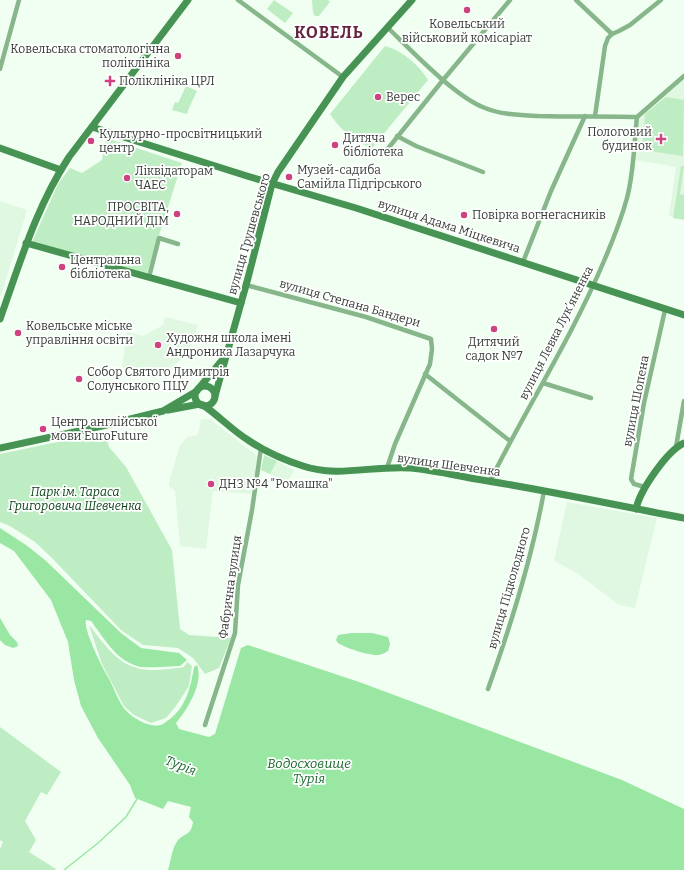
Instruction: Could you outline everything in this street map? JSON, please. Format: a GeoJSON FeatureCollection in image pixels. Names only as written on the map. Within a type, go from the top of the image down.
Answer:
{"type":"FeatureCollection","features":[{"type":"Feature","properties":{"kind":"street"},"geometry":{"type":"LineString","coordinates":[[0,69],[19,0]]}},
{"type":"Feature","properties":{"kind":"street"},"geometry":{"type":"LineString","coordinates":[[0,319],[26,243],[44,201],[61,170],[188,0]]}},
{"type":"Feature","properties":{"kind":"street"},"geometry":{"type":"LineString","coordinates":[[238,0],[343,77]]}},
{"type":"Feature","properties":{"kind":"street","name":"вулиця Грушевського"},"geometry":{"type":"LineString","coordinates":[[198,389],[226,354],[246,285],[272,184],[281,166],[343,77],[412,0]]}},
{"type":"Feature","properties":{"kind":"street"},"geometry":{"type":"LineString","coordinates":[[386,150],[510,0]]}},
{"type":"Feature","properties":{"kind":"street"},"geometry":{"type":"LineString","coordinates":[[576,0],[612,34]]}},
{"type":"Feature","properties":{"kind":"street"},"geometry":{"type":"LineString","coordinates":[[595,116],[605,46],[608,38],[612,34],[620,32],[630,25],[660,0]]}},
{"type":"Feature","properties":{"kind":"street"},"geometry":{"type":"LineString","coordinates":[[387,27],[443,80],[470,100],[484,108],[499,113],[520,115],[637,117],[684,76]]}},
{"type":"Feature","properties":{"kind":"street"},"geometry":{"type":"LineString","coordinates":[[523,262],[551,191],[585,116]]}},
{"type":"Feature","properties":{"kind":"street","name":"вулиця Левка Лукʼяненка"},"geometry":{"type":"LineString","coordinates":[[490,481],[510,441],[575,324],[620,223],[627,196],[637,117]]}},
{"type":"Feature","properties":{"kind":"street","name":"вулиця Адама Міцкевича"},"geometry":{"type":"LineString","coordinates":[[92,127],[272,184],[356,208],[684,315]]}},
{"type":"Feature","properties":{"kind":"street"},"geometry":{"type":"LineString","coordinates":[[397,136],[416,146],[482,172]]}},
{"type":"Feature","properties":{"kind":"street"},"geometry":{"type":"LineString","coordinates":[[0,148],[61,170]]}},
{"type":"Feature","properties":{"kind":"street"},"geometry":{"type":"LineString","coordinates":[[149,277],[159,238],[178,244]]}},
{"type":"Feature","properties":{"kind":"street"},"geometry":{"type":"LineString","coordinates":[[26,243],[241,303]]}},
{"type":"Feature","properties":{"kind":"street","name":"вулиця Степана Бандери"},"geometry":{"type":"LineString","coordinates":[[246,285],[366,317],[431,339],[432,348],[430,364],[395,444],[388,468]]}},
{"type":"Feature","properties":{"kind":"street","name":"вулиця Шопена"},"geometry":{"type":"LineString","coordinates":[[645,487],[634,484],[631,480],[644,403],[665,310]]}},
{"type":"Feature","properties":{"kind":"street"},"geometry":{"type":"LineString","coordinates":[[0,448],[163,411],[209,404],[214,398],[226,354]]}},
{"type":"Feature","properties":{"kind":"street"},"geometry":{"type":"LineString","coordinates":[[426,374],[510,441]]}},
{"type":"Feature","properties":{"kind":"street"},"geometry":{"type":"LineString","coordinates":[[543,383],[591,398]]}},
{"type":"Feature","properties":{"kind":"street"},"geometry":{"type":"LineString","coordinates":[[163,411],[202,386],[208,386],[213,390],[218,416]]}},
{"type":"Feature","properties":{"kind":"street"},"geometry":{"type":"LineString","coordinates":[[198,389],[196,396],[198,402],[202,405]]}},
{"type":"Feature","properties":{"kind":"street"},"geometry":{"type":"LineString","coordinates":[[676,447],[684,401]]}},
{"type":"Feature","properties":{"kind":"street","name":"вулиця Шевченка"},"geometry":{"type":"LineString","coordinates":[[202,405],[261,448],[292,462],[319,471],[412,468],[490,481],[684,518]]}},
{"type":"Feature","properties":{"kind":"street"},"geometry":{"type":"LineString","coordinates":[[636,509],[638,500],[645,487],[658,469],[676,447],[684,443]]}},
{"type":"Feature","properties":{"kind":"street","name":"Фабрична вулиця"},"geometry":{"type":"LineString","coordinates":[[205,725],[235,633],[238,585],[252,510],[261,448]]}},
{"type":"Feature","properties":{"kind":"street","name":"вулиця Підколодного"},"geometry":{"type":"LineString","coordinates":[[488,689],[530,557],[538,526],[544,491]]}},
{"type":"Feature","properties":{"kind":"shaded area","name":"Пологовий будинок"},"geometry":{"type":"Polygon","coordinates":[[[684,79],[684,218],[669,216],[676,167],[635,160],[639,118],[684,79]]]}},
{"type":"Feature","properties":{"kind":"shaded area"},"geometry":{"type":"Polygon","coordinates":[[[0,201],[27,210],[1,296],[0,295],[0,201]]]}},
{"type":"Feature","properties":{"kind":"shaded area","name":"Художня школа імені Андроника Лазарчука"},"geometry":{"type":"Polygon","coordinates":[[[165,317],[198,325],[188,354],[155,379],[122,367],[127,332],[143,336],[163,325],[165,317]]]}},
{"type":"Feature","properties":{"kind":"shaded area","name":"ДНЗ №4 \"Ромашка\""},"geometry":{"type":"Polygon","coordinates":[[[201,419],[210,419],[255,454],[258,458],[251,494],[213,491],[206,549],[180,546],[175,491],[169,486],[180,445],[187,437],[198,435],[201,419]]]}},
{"type":"Feature","properties":{"kind":"shaded area"},"geometry":{"type":"Polygon","coordinates":[[[277,461],[294,470],[287,484],[270,474],[277,461]]]}},
{"type":"Feature","properties":{"kind":"shaded area"},"geometry":{"type":"Polygon","coordinates":[[[567,502],[657,518],[635,608],[619,605],[577,573],[554,561],[567,502]]]}},
{"type":"Feature","properties":{"kind":"green space"},"geometry":{"type":"Polygon","coordinates":[[[274,0],[293,13],[285,23],[267,9],[274,0]]]}},
{"type":"Feature","properties":{"kind":"green space"},"geometry":{"type":"Polygon","coordinates":[[[312,0],[328,0],[330,2],[319,16],[315,16],[313,13],[312,0]]]}},
{"type":"Feature","properties":{"kind":"green space"},"geometry":{"type":"Polygon","coordinates":[[[385,46],[398,51],[410,59],[428,80],[372,148],[348,135],[330,114],[385,46]]]}},
{"type":"Feature","properties":{"kind":"green space"},"geometry":{"type":"Polygon","coordinates":[[[186,86],[197,91],[187,114],[172,110],[175,102],[178,103],[186,86]]]}},
{"type":"Feature","properties":{"kind":"green space"},"geometry":{"type":"Polygon","coordinates":[[[666,97],[684,100],[683,156],[642,150],[645,114],[666,97]]]}},
{"type":"Feature","properties":{"kind":"green space"},"geometry":{"type":"Polygon","coordinates":[[[106,138],[182,163],[147,273],[32,242],[58,184],[70,168],[82,173],[102,160],[106,138]]]}},
{"type":"Feature","properties":{"kind":"green space"},"geometry":{"type":"Polygon","coordinates":[[[681,166],[684,166],[680,194],[684,195],[684,220],[673,218],[681,166]]]}},
{"type":"Feature","properties":{"kind":"green space","name":"Парк ім. Тараса Григоровича Шевченка"},"geometry":{"type":"Polygon","coordinates":[[[105,432],[109,447],[126,467],[172,550],[180,629],[189,635],[231,638],[219,668],[205,674],[193,658],[178,648],[143,645],[121,630],[35,542],[10,526],[0,522],[0,454],[105,432]]]}},
{"type":"Feature","properties":{"kind":"green space"},"geometry":{"type":"Polygon","coordinates":[[[264,455],[277,461],[270,474],[261,470],[264,455]]]}},
{"type":"Feature","properties":{"kind":"green space"},"geometry":{"type":"Polygon","coordinates":[[[89,625],[110,651],[129,665],[142,669],[154,670],[184,667],[187,662],[192,666],[189,686],[166,718],[151,723],[134,715],[124,706],[102,664],[89,625]]]}},
{"type":"Feature","properties":{"kind":"green space"},"geometry":{"type":"Polygon","coordinates":[[[0,727],[61,772],[47,795],[41,792],[25,821],[36,840],[29,852],[56,869],[55,870],[0,870],[0,849],[3,842],[0,840],[0,727]]]}},
{"type":"Feature","properties":{"kind":"water","name":"Водосховище Турія"},"geometry":{"type":"Polygon","coordinates":[[[0,528],[26,545],[45,560],[121,633],[141,648],[179,653],[187,660],[180,666],[141,667],[129,663],[116,653],[105,641],[91,621],[86,620],[87,631],[94,648],[123,707],[141,722],[153,725],[164,724],[176,714],[187,696],[194,667],[197,665],[199,672],[196,688],[185,711],[176,723],[179,729],[209,737],[215,734],[241,648],[248,645],[362,683],[622,780],[684,809],[684,870],[168,870],[173,850],[177,842],[191,829],[193,822],[189,817],[191,807],[168,801],[163,809],[135,798],[130,785],[98,738],[81,706],[74,680],[68,642],[51,600],[14,551],[0,543],[0,528]]]}},
{"type":"Feature","properties":{"kind":"water"},"geometry":{"type":"Polygon","coordinates":[[[0,618],[10,635],[17,642],[18,646],[13,648],[5,645],[0,640],[0,618]]]}},
{"type":"Feature","properties":{"kind":"water"},"geometry":{"type":"Polygon","coordinates":[[[372,633],[388,637],[390,644],[388,651],[379,655],[370,654],[346,647],[338,643],[336,640],[338,635],[372,633]]]}},
{"type":"Feature","properties":{"kind":"waterway"},"geometry":{"type":"LineString","coordinates":[[64,870],[98,843],[126,817],[137,799]]}},
{"type":"Feature","properties":{"kind":"place","name":"Ковельський військовий комісаріат"},"geometry":{"type":"Point","coordinates":[467,10]}},
{"type":"Feature","properties":{"kind":"place","name":"Ковельська стоматологічна поліклініка"},"geometry":{"type":"Point","coordinates":[178,56]}},
{"type":"Feature","properties":{"kind":"place","name":"Поліклініка ЦРЛ"},"geometry":{"type":"Point","coordinates":[110,81]}},
{"type":"Feature","properties":{"kind":"place","name":"Верес"},"geometry":{"type":"Point","coordinates":[378,97]}},
{"type":"Feature","properties":{"kind":"place","name":"Пологовий будинок"},"geometry":{"type":"Point","coordinates":[661,139]}},
{"type":"Feature","properties":{"kind":"place","name":"Культурно-просвітницький центр"},"geometry":{"type":"Point","coordinates":[91,141]}},
{"type":"Feature","properties":{"kind":"place","name":"Дитяча бібліотека"},"geometry":{"type":"Point","coordinates":[335,145]}},
{"type":"Feature","properties":{"kind":"place","name":"Музей-садиба Самійла Підгірського"},"geometry":{"type":"Point","coordinates":[289,177]}},
{"type":"Feature","properties":{"kind":"place","name":"Ліквідаторам ЧАЕС"},"geometry":{"type":"Point","coordinates":[127,178]}},
{"type":"Feature","properties":{"kind":"place","name":"ПРОСВІТА, НАРОДНИЙ ДІМ"},"geometry":{"type":"Point","coordinates":[177,214]}},
{"type":"Feature","properties":{"kind":"place","name":"Повірка вогнегасників"},"geometry":{"type":"Point","coordinates":[464,215]}},
{"type":"Feature","properties":{"kind":"place","name":"Центральна бібліотека"},"geometry":{"type":"Point","coordinates":[62,267]}},
{"type":"Feature","properties":{"kind":"place","name":"Дитячий садок №7"},"geometry":{"type":"Point","coordinates":[494,329]}},
{"type":"Feature","properties":{"kind":"place","name":"Ковельське міське управління освіти"},"geometry":{"type":"Point","coordinates":[18,333]}},
{"type":"Feature","properties":{"kind":"place","name":"Художня школа імені Андроника Лазарчука"},"geometry":{"type":"Point","coordinates":[158,345]}},
{"type":"Feature","properties":{"kind":"place","name":"Собор Святого Димитрія Солунського ПЦУ"},"geometry":{"type":"Point","coordinates":[79,379]}},
{"type":"Feature","properties":{"kind":"place","name":"Центр англійської мови EuroFuture"},"geometry":{"type":"Point","coordinates":[43,429]}},
{"type":"Feature","properties":{"kind":"place","name":"ДНЗ №4 \"Ромашка\""},"geometry":{"type":"Point","coordinates":[211,484]}},
{"type":"Feature","properties":{"kind":"district","name":"КОВЕЛЬ"},"geometry":{"type":"Point","coordinates":[329,32]}},
{"type":"Feature","properties":{"kind":"water label","name":"Турія"},"geometry":{"type":"Point","coordinates":[181,765]}}]}
